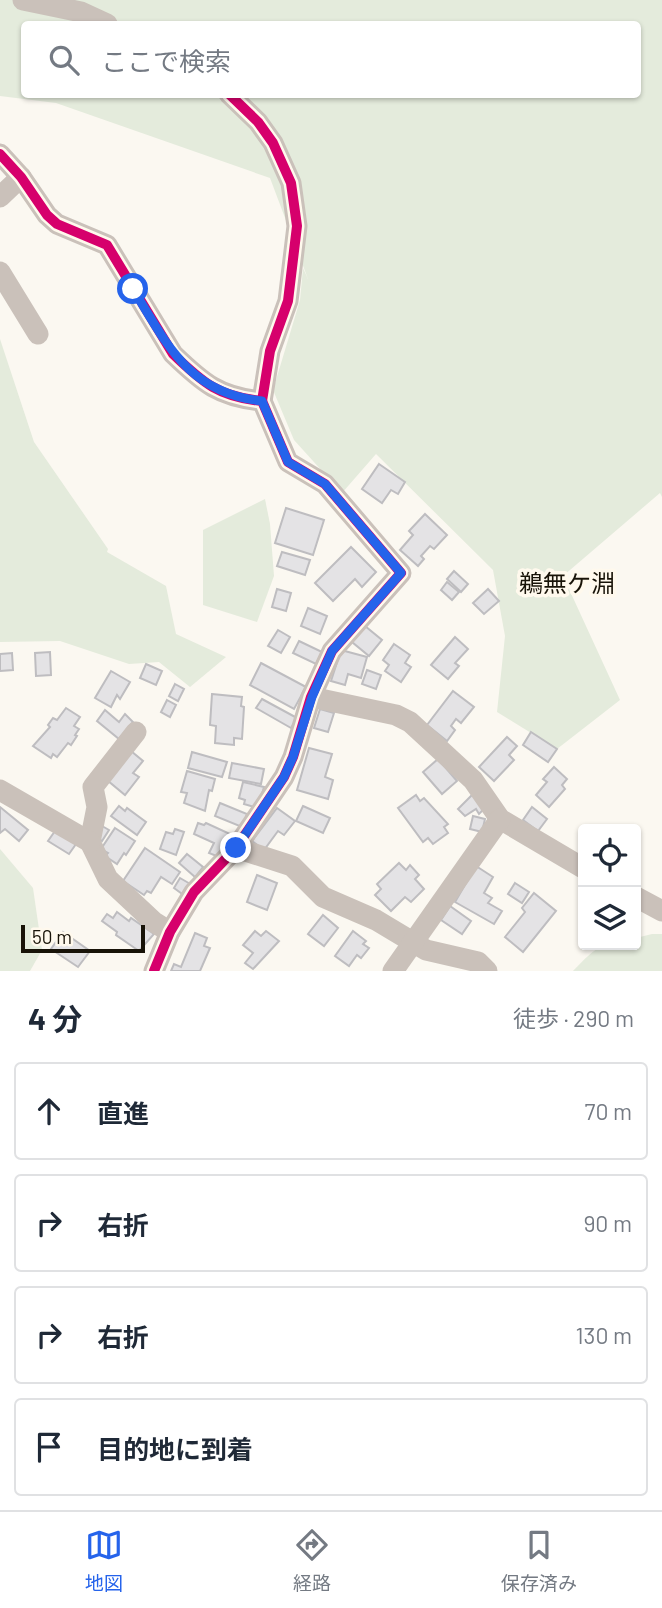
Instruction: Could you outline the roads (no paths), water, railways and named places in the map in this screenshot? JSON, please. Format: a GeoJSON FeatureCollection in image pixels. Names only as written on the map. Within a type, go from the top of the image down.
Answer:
{"type":"FeatureCollection","features":[{"type":"Feature","properties":{"kind":"street"},"geometry":{"type":"LineString","coordinates":[[23,0],[81,12],[100,21]]}},
{"type":"Feature","properties":{"kind":"street"},"geometry":{"type":"LineString","coordinates":[[154,971],[170,932],[194,892],[236,848],[284,777],[312,697],[332,651],[401,573],[325,484],[288,462],[262,401],[270,351],[288,301],[297,226],[291,183],[273,143],[258,122],[233,98]]}},
{"type":"Feature","properties":{"kind":"street"},"geometry":{"type":"LineString","coordinates":[[0,154],[21,177],[47,215],[57,223],[107,245],[173,354],[203,382],[237,399],[262,401]]}},
{"type":"Feature","properties":{"kind":"street"},"geometry":{"type":"LineString","coordinates":[[0,197],[21,177]]}},
{"type":"Feature","properties":{"kind":"street"},"geometry":{"type":"LineString","coordinates":[[0,272],[38,334]]}},
{"type":"Feature","properties":{"kind":"street"},"geometry":{"type":"LineString","coordinates":[[312,697],[396,715],[410,722],[473,780],[500,819],[578,865]]}},
{"type":"Feature","properties":{"kind":"street"},"geometry":{"type":"LineString","coordinates":[[90,842],[97,807],[93,787],[136,732]]}},
{"type":"Feature","properties":{"kind":"street"},"geometry":{"type":"LineString","coordinates":[[0,790],[90,842],[108,879],[154,922],[170,932]]}},
{"type":"Feature","properties":{"kind":"street"},"geometry":{"type":"LineString","coordinates":[[393,971],[500,819]]}},
{"type":"Feature","properties":{"kind":"street"},"geometry":{"type":"LineString","coordinates":[[236,848],[292,866],[323,897],[376,920],[426,950],[478,962],[486,971]]}},
{"type":"Feature","properties":{"kind":"street"},"geometry":{"type":"LineString","coordinates":[[641,900],[662,911]]}},
{"type":"Feature","properties":{"kind":"district","name":"鵜無ケ淵"},"geometry":{"type":"Point","coordinates":[567,584]}}]}
